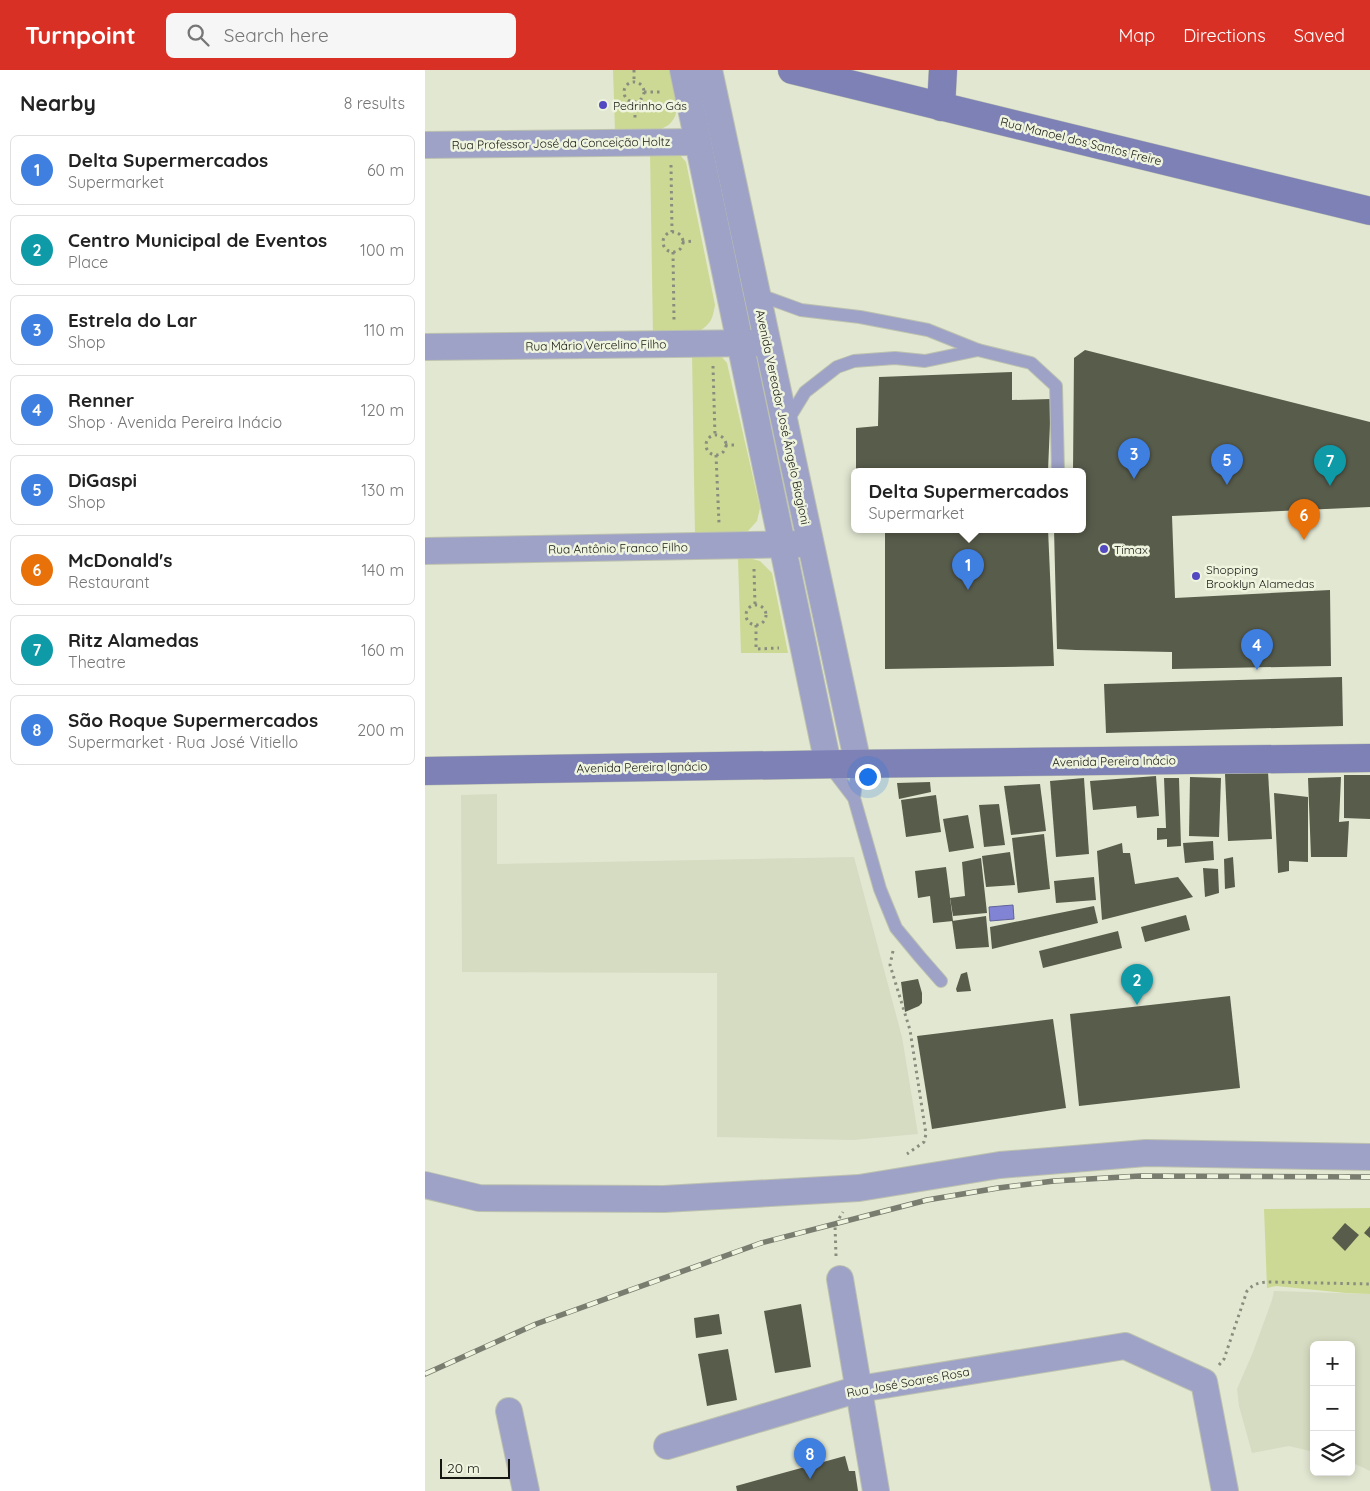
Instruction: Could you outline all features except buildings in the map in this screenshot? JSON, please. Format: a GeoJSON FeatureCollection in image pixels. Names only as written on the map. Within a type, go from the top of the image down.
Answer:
{"type":"FeatureCollection","features":[{"type":"Feature","properties":{"kind":"street"},"geometry":{"type":"LineString","coordinates":[[683,70],[829,764]]}},
{"type":"Feature","properties":{"kind":"street","name":"Avenida Vereador José Ângelo Biagioni"},"geometry":{"type":"LineString","coordinates":[[709,70],[858,764]]}},
{"type":"Feature","properties":{"kind":"street","name":"Rua Manoel dos Santos Freire"},"geometry":{"type":"LineString","coordinates":[[792,70],[1370,211]]}},
{"type":"Feature","properties":{"kind":"street"},"geometry":{"type":"LineString","coordinates":[[941,107],[943,70]]}},
{"type":"Feature","properties":{"kind":"street","name":"Rua Professor José da Conceição Holtz"},"geometry":{"type":"LineString","coordinates":[[425,145],[697,142]]}},
{"type":"Feature","properties":{"kind":"street","name":"Rua Mário Vercelino Filho"},"geometry":{"type":"LineString","coordinates":[[425,347],[767,343]]}},
{"type":"Feature","properties":{"kind":"street","name":"Rua Antônio Franco Filho"},"geometry":{"type":"LineString","coordinates":[[425,552],[811,544]]}},
{"type":"Feature","properties":{"kind":"street","name":"Avenida Pereira Inácio"},"geometry":{"type":"LineString","coordinates":[[858,764],[1370,758]]}},
{"type":"Feature","properties":{"kind":"street","name":"Avenida Pereira Ignácio"},"geometry":{"type":"LineString","coordinates":[[425,771],[858,764]]}},
{"type":"Feature","properties":{"kind":"street"},"geometry":{"type":"LineString","coordinates":[[425,1185],[479,1198],[664,1198],[859,1188],[1001,1166],[1146,1153],[1370,1157]]}},
{"type":"Feature","properties":{"kind":"street"},"geometry":{"type":"LineString","coordinates":[[840,1279],[876,1491]]}},
{"type":"Feature","properties":{"kind":"street","name":"Rua José Soares Rosa"},"geometry":{"type":"LineString","coordinates":[[667,1446],[859,1389],[1125,1346],[1204,1382]]}},
{"type":"Feature","properties":{"kind":"street"},"geometry":{"type":"LineString","coordinates":[[1204,1382],[1225,1491]]}},
{"type":"Feature","properties":{"kind":"street"},"geometry":{"type":"LineString","coordinates":[[509,1412],[526,1491]]}},
{"type":"Feature","properties":{"kind":"lane"},"geometry":{"type":"LineString","coordinates":[[757,294],[801,310],[860,317],[928,330],[978,350],[1031,363],[1056,386],[1058,468]]}},
{"type":"Feature","properties":{"kind":"lane"},"geometry":{"type":"LineString","coordinates":[[785,424],[805,392],[837,367],[854,361],[895,358],[925,360],[978,350]]}},
{"type":"Feature","properties":{"kind":"lane"},"geometry":{"type":"LineString","coordinates":[[829,764],[854,798],[880,889],[897,928],[941,981]]}},
{"type":"Feature","properties":{"kind":"lane"},"geometry":{"type":"LineString","coordinates":[[854,798],[858,764]]}},
{"type":"Feature","properties":{"kind":"path"},"geometry":{"type":"LineString","coordinates":[[633,70],[634,82]]}},
{"type":"Feature","properties":{"kind":"path"},"geometry":{"type":"LineString","coordinates":[[634,82],[642,86],[644,92],[642,98],[635,102],[626,98],[624,91],[628,85],[634,82]]}},
{"type":"Feature","properties":{"kind":"path"},"geometry":{"type":"LineString","coordinates":[[671,142],[672,232]]}},
{"type":"Feature","properties":{"kind":"path"},"geometry":{"type":"LineString","coordinates":[[672,232],[678,234],[682,242],[679,250],[673,252],[664,247],[663,240],[666,234],[672,232]]}},
{"type":"Feature","properties":{"kind":"path"},"geometry":{"type":"LineString","coordinates":[[673,252],[674,344]]}},
{"type":"Feature","properties":{"kind":"path"},"geometry":{"type":"LineString","coordinates":[[712,343],[715,436]]}},
{"type":"Feature","properties":{"kind":"path"},"geometry":{"type":"LineString","coordinates":[[715,436],[723,439],[725,445],[724,451],[716,455],[710,454],[706,446],[708,440],[715,436]]}},
{"type":"Feature","properties":{"kind":"path"},"geometry":{"type":"LineString","coordinates":[[716,455],[720,546]]}},
{"type":"Feature","properties":{"kind":"path"},"geometry":{"type":"LineString","coordinates":[[754,545],[755,605]]}},
{"type":"Feature","properties":{"kind":"path"},"geometry":{"type":"LineString","coordinates":[[755,605],[761,607],[765,615],[763,621],[756,625],[749,623],[746,614],[749,608],[755,605]]}},
{"type":"Feature","properties":{"kind":"path"},"geometry":{"type":"LineString","coordinates":[[756,625],[756,649]]}},
{"type":"Feature","properties":{"kind":"path"},"geometry":{"type":"LineString","coordinates":[[897,928],[890,965],[910,1030],[926,1134],[924,1142],[901,1158]]}},
{"type":"Feature","properties":{"kind":"path"},"geometry":{"type":"LineString","coordinates":[[840,1279],[836,1255],[835,1225],[859,1188]]}},
{"type":"Feature","properties":{"kind":"path"},"geometry":{"type":"LineString","coordinates":[[1204,1382],[1224,1359],[1247,1291],[1257,1283],[1370,1284]]}},
{"type":"Feature","properties":{"kind":"shaded area"},"geometry":{"type":"Polygon","coordinates":[[[497,794],[497,864],[854,857],[902,1037],[918,1134],[853,1140],[717,1137],[717,973],[462,972],[461,795],[497,794]]]}},
{"type":"Feature","properties":{"kind":"shaded area"},"geometry":{"type":"Polygon","coordinates":[[[1274,1291],[1370,1294],[1370,1471],[1355,1464],[1355,1341],[1310,1341],[1310,1451],[1289,1446],[1252,1453],[1239,1406],[1237,1389],[1274,1291]]]}},
{"type":"Feature","properties":{"kind":"green space"},"geometry":{"type":"Polygon","coordinates":[[[613,70],[670,70],[677,108],[674,118],[669,124],[662,129],[653,131],[615,132],[613,70]]]}},
{"type":"Feature","properties":{"kind":"green space"},"geometry":{"type":"Polygon","coordinates":[[[650,151],[678,153],[686,162],[715,305],[711,320],[706,326],[685,335],[653,336],[650,151]]]}},
{"type":"Feature","properties":{"kind":"green space"},"geometry":{"type":"Polygon","coordinates":[[[692,353],[720,355],[727,363],[760,508],[757,521],[748,531],[737,538],[695,538],[692,353]]]}},
{"type":"Feature","properties":{"kind":"green space"},"geometry":{"type":"Polygon","coordinates":[[[749,558],[760,561],[772,573],[788,653],[741,653],[738,559],[749,558]]]}},
{"type":"Feature","properties":{"kind":"green space"},"geometry":{"type":"Polygon","coordinates":[[[1370,1208],[1370,1294],[1276,1286],[1267,1288],[1264,1209],[1370,1208]]]}},
{"type":"Feature","properties":{"kind":"water"},"geometry":{"type":"Polygon","coordinates":[[[1013,905],[1014,919],[990,921],[989,907],[1013,905]]]}},
{"type":"Feature","properties":{"kind":"railway"},"geometry":{"type":"LineString","coordinates":[[425,1374],[536,1324],[761,1243],[927,1200],[1054,1181],[1140,1176],[1370,1177]]}},
{"type":"Feature","properties":{"kind":"place","name":"Pedrinho Gás"},"geometry":{"type":"Point","coordinates":[603,105]}},
{"type":"Feature","properties":{"kind":"place","name":"Estrela do Lar"},"geometry":{"type":"Point","coordinates":[1134,479]}},
{"type":"Feature","properties":{"kind":"place","name":"DiGaspi"},"geometry":{"type":"Point","coordinates":[1227,485]}},
{"type":"Feature","properties":{"kind":"place","name":"Ritz Alamedas"},"geometry":{"type":"Point","coordinates":[1330,486]}},
{"type":"Feature","properties":{"kind":"place","name":"McDonald's"},"geometry":{"type":"Point","coordinates":[1304,540]}},
{"type":"Feature","properties":{"kind":"place","name":"Timax"},"geometry":{"type":"Point","coordinates":[1104,549]}},
{"type":"Feature","properties":{"kind":"place","name":"Shopping Brooklyn Alamedas"},"geometry":{"type":"Point","coordinates":[1196,576]}},
{"type":"Feature","properties":{"kind":"place","name":"Delta Supermercados"},"geometry":{"type":"Point","coordinates":[968,590]}},
{"type":"Feature","properties":{"kind":"place","name":"Renner"},"geometry":{"type":"Point","coordinates":[1257,670]}},
{"type":"Feature","properties":{"kind":"place","name":"Centro Municipal de Eventos"},"geometry":{"type":"Point","coordinates":[1137,1005]}},
{"type":"Feature","properties":{"kind":"place","name":"São Roque Supermercados"},"geometry":{"type":"Point","coordinates":[810,1479]}}]}
